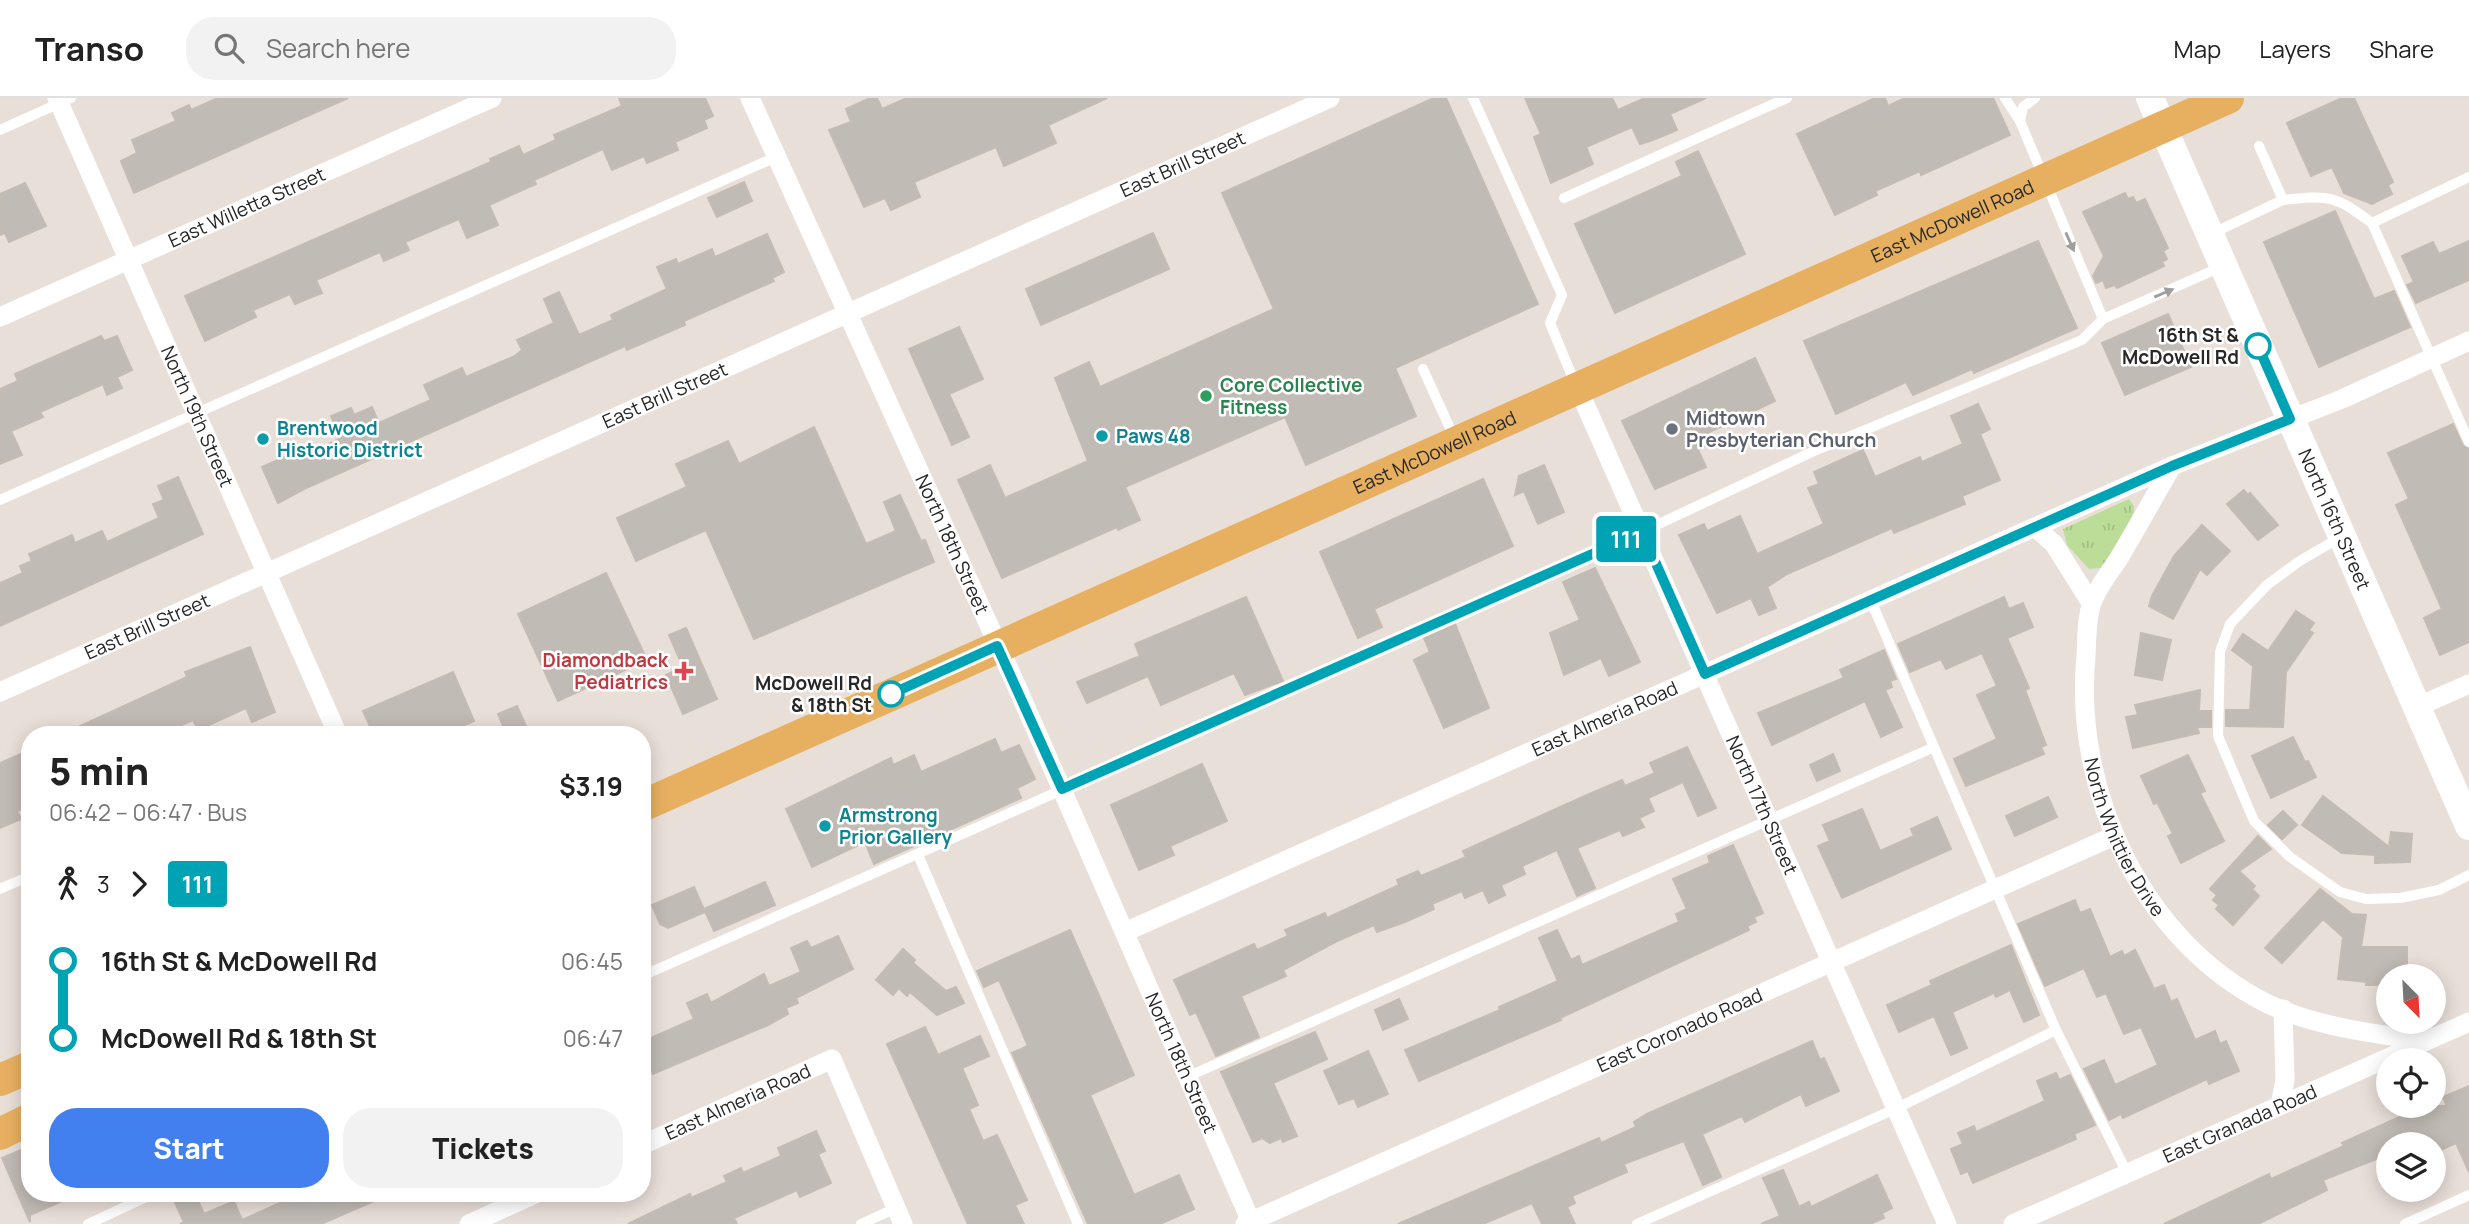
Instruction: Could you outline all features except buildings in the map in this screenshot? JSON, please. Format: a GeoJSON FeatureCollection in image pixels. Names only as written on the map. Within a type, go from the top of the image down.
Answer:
{"type":"FeatureCollection","features":[{"type":"Feature","properties":{"kind":"main road","name":"North 16th Street"},"geometry":{"type":"LineString","coordinates":[[2150,98],[2469,826]]}},
{"type":"Feature","properties":{"kind":"main road","name":"East McDowell Road"},"geometry":{"type":"LineString","coordinates":[[651,802],[1577,386],[2228,98]]}},
{"type":"Feature","properties":{"kind":"main road"},"geometry":{"type":"LineString","coordinates":[[0,1080],[21,1072]]}},
{"type":"Feature","properties":{"kind":"main road"},"geometry":{"type":"LineString","coordinates":[[0,1134],[21,1124]]}},
{"type":"Feature","properties":{"kind":"street","name":"East Willetta Street"},"geometry":{"type":"LineString","coordinates":[[0,317],[492,98]]}},
{"type":"Feature","properties":{"kind":"street","name":"North 18th Street"},"geometry":{"type":"LineString","coordinates":[[750,98],[1062,789],[1189,1076],[1249,1223]]}},
{"type":"Feature","properties":{"kind":"street","name":"East Brill Street"},"geometry":{"type":"LineString","coordinates":[[0,692],[1331,98]]}},
{"type":"Feature","properties":{"kind":"street","name":"North 19th Street"},"geometry":{"type":"LineString","coordinates":[[63,100],[128,260],[334,726]]}},
{"type":"Feature","properties":{"kind":"street","name":"East Almeria Road"},"geometry":{"type":"LineString","coordinates":[[1125,932],[2172,466],[2290,419],[2469,341]]}},
{"type":"Feature","properties":{"kind":"street","name":"North 17th Street"},"geometry":{"type":"LineString","coordinates":[[1577,386],[1947,1224]]}},
{"type":"Feature","properties":{"kind":"street","name":"North Whittier Drive"},"geometry":{"type":"LineString","coordinates":[[2172,466],[2091,604],[2084,682],[2085,729],[2114,836],[2149,896],[2197,954],[2229,981],[2283,1009],[2347,1029],[2425,1041]]}},
{"type":"Feature","properties":{"kind":"street"},"geometry":{"type":"LineString","coordinates":[[2035,527],[2054,544],[2091,604]]}},
{"type":"Feature","properties":{"kind":"street"},"geometry":{"type":"LineString","coordinates":[[2417,707],[2469,684]]}},
{"type":"Feature","properties":{"kind":"street","name":"East Coronado Road"},"geometry":{"type":"LineString","coordinates":[[1249,1223],[2114,836]]}},
{"type":"Feature","properties":{"kind":"street"},"geometry":{"type":"LineString","coordinates":[[2280,1105],[2285,1080],[2283,1009]]}},
{"type":"Feature","properties":{"kind":"street","name":"East Granada Road"},"geometry":{"type":"LineString","coordinates":[[2013,1224],[2469,1023]]}},
{"type":"Feature","properties":{"kind":"street","name":"East Almeria Road"},"geometry":{"type":"LineString","coordinates":[[651,1141],[832,1059],[900,1216]]}},
{"type":"Feature","properties":{"kind":"street"},"geometry":{"type":"LineString","coordinates":[[469,1224],[517,1202]]}},
{"type":"Feature","properties":{"kind":"lane"},"geometry":{"type":"LineString","coordinates":[[1473,98],[1562,295],[1550,323],[1577,386]]}},
{"type":"Feature","properties":{"kind":"lane"},"geometry":{"type":"LineString","coordinates":[[1564,198],[1787,98]]}},
{"type":"Feature","properties":{"kind":"lane"},"geometry":{"type":"LineString","coordinates":[[2005,98],[2020,121],[2103,319]]}},
{"type":"Feature","properties":{"kind":"lane"},"geometry":{"type":"LineString","coordinates":[[2020,121],[2022,107],[2035,98]]}},
{"type":"Feature","properties":{"kind":"lane"},"geometry":{"type":"LineString","coordinates":[[0,130],[63,100]]}},
{"type":"Feature","properties":{"kind":"lane"},"geometry":{"type":"LineString","coordinates":[[2259,146],[2283,201]]}},
{"type":"Feature","properties":{"kind":"lane"},"geometry":{"type":"LineString","coordinates":[[0,500],[776,157]]}},
{"type":"Feature","properties":{"kind":"lane"},"geometry":{"type":"LineString","coordinates":[[2372,223],[2469,177]]}},
{"type":"Feature","properties":{"kind":"lane"},"geometry":{"type":"LineString","coordinates":[[2209,234],[2283,201],[2314,197],[2341,200],[2372,223],[2469,442]]}},
{"type":"Feature","properties":{"kind":"lane"},"geometry":{"type":"LineString","coordinates":[[651,972],[1642,532],[1812,452],[2082,340],[2103,319],[2224,266]]}},
{"type":"Feature","properties":{"kind":"lane"},"geometry":{"type":"LineString","coordinates":[[1423,369],[1456,441]]}},
{"type":"Feature","properties":{"kind":"lane"},"geometry":{"type":"LineString","coordinates":[[2342,536],[2267,585],[2230,624],[2220,652],[2218,736],[2255,821],[2290,857],[2340,892],[2366,899],[2400,898],[2439,890],[2469,876]]}},
{"type":"Feature","properties":{"kind":"lane"},"geometry":{"type":"LineString","coordinates":[[1871,601],[1933,748],[1998,889],[2056,1030],[2127,1173]]}},
{"type":"Feature","properties":{"kind":"lane"},"geometry":{"type":"LineString","coordinates":[[1189,1076],[1933,748]]}},
{"type":"Feature","properties":{"kind":"lane"},"geometry":{"type":"LineString","coordinates":[[918,855],[1078,1224]]}},
{"type":"Feature","properties":{"kind":"lane"},"geometry":{"type":"LineString","coordinates":[[0,889],[21,880]]}},
{"type":"Feature","properties":{"kind":"lane"},"geometry":{"type":"LineString","coordinates":[[1637,1224],[1895,1109],[2056,1030]]}},
{"type":"Feature","properties":{"kind":"lane"},"geometry":{"type":"LineString","coordinates":[[2405,1224],[2469,1195]]}},
{"type":"Feature","properties":{"kind":"lane"},"geometry":{"type":"LineString","coordinates":[[88,1224],[136,1202]]}},
{"type":"Feature","properties":{"kind":"lane"},"geometry":{"type":"LineString","coordinates":[[861,1224],[900,1216]]}},
{"type":"Feature","properties":{"kind":"green space"},"geometry":{"type":"Polygon","coordinates":[[[2129,499],[2134,506],[2133,515],[2106,562],[2101,568],[2089,569],[2067,545],[2063,529],[2129,499]]]}},
{"type":"Feature","properties":{"kind":"bus line","name":"111"},"geometry":{"type":"LineString","coordinates":[[891,694],[997,646],[1062,789],[1642,532],[1705,674],[2172,466],[2290,419],[2258,346]]}},
{"type":"Feature","properties":{"kind":"place","name":"16th St & McDowell Rd"},"geometry":{"type":"Point","coordinates":[2258,346]}},
{"type":"Feature","properties":{"kind":"place","name":"Core Collective Fitness"},"geometry":{"type":"Point","coordinates":[1206,396]}},
{"type":"Feature","properties":{"kind":"place","name":"Midtown Presbyterian Church"},"geometry":{"type":"Point","coordinates":[1672,429]}},
{"type":"Feature","properties":{"kind":"place","name":"Paws 48"},"geometry":{"type":"Point","coordinates":[1102,436]}},
{"type":"Feature","properties":{"kind":"place","name":"Brentwood Historic District"},"geometry":{"type":"Point","coordinates":[263,439]}},
{"type":"Feature","properties":{"kind":"place","name":"Diamondback Pediatrics"},"geometry":{"type":"Point","coordinates":[684,671]}},
{"type":"Feature","properties":{"kind":"place","name":"McDowell Rd & 18th St"},"geometry":{"type":"Point","coordinates":[891,694]}},
{"type":"Feature","properties":{"kind":"place","name":"Armstrong Prior Gallery"},"geometry":{"type":"Point","coordinates":[825,826]}}]}
